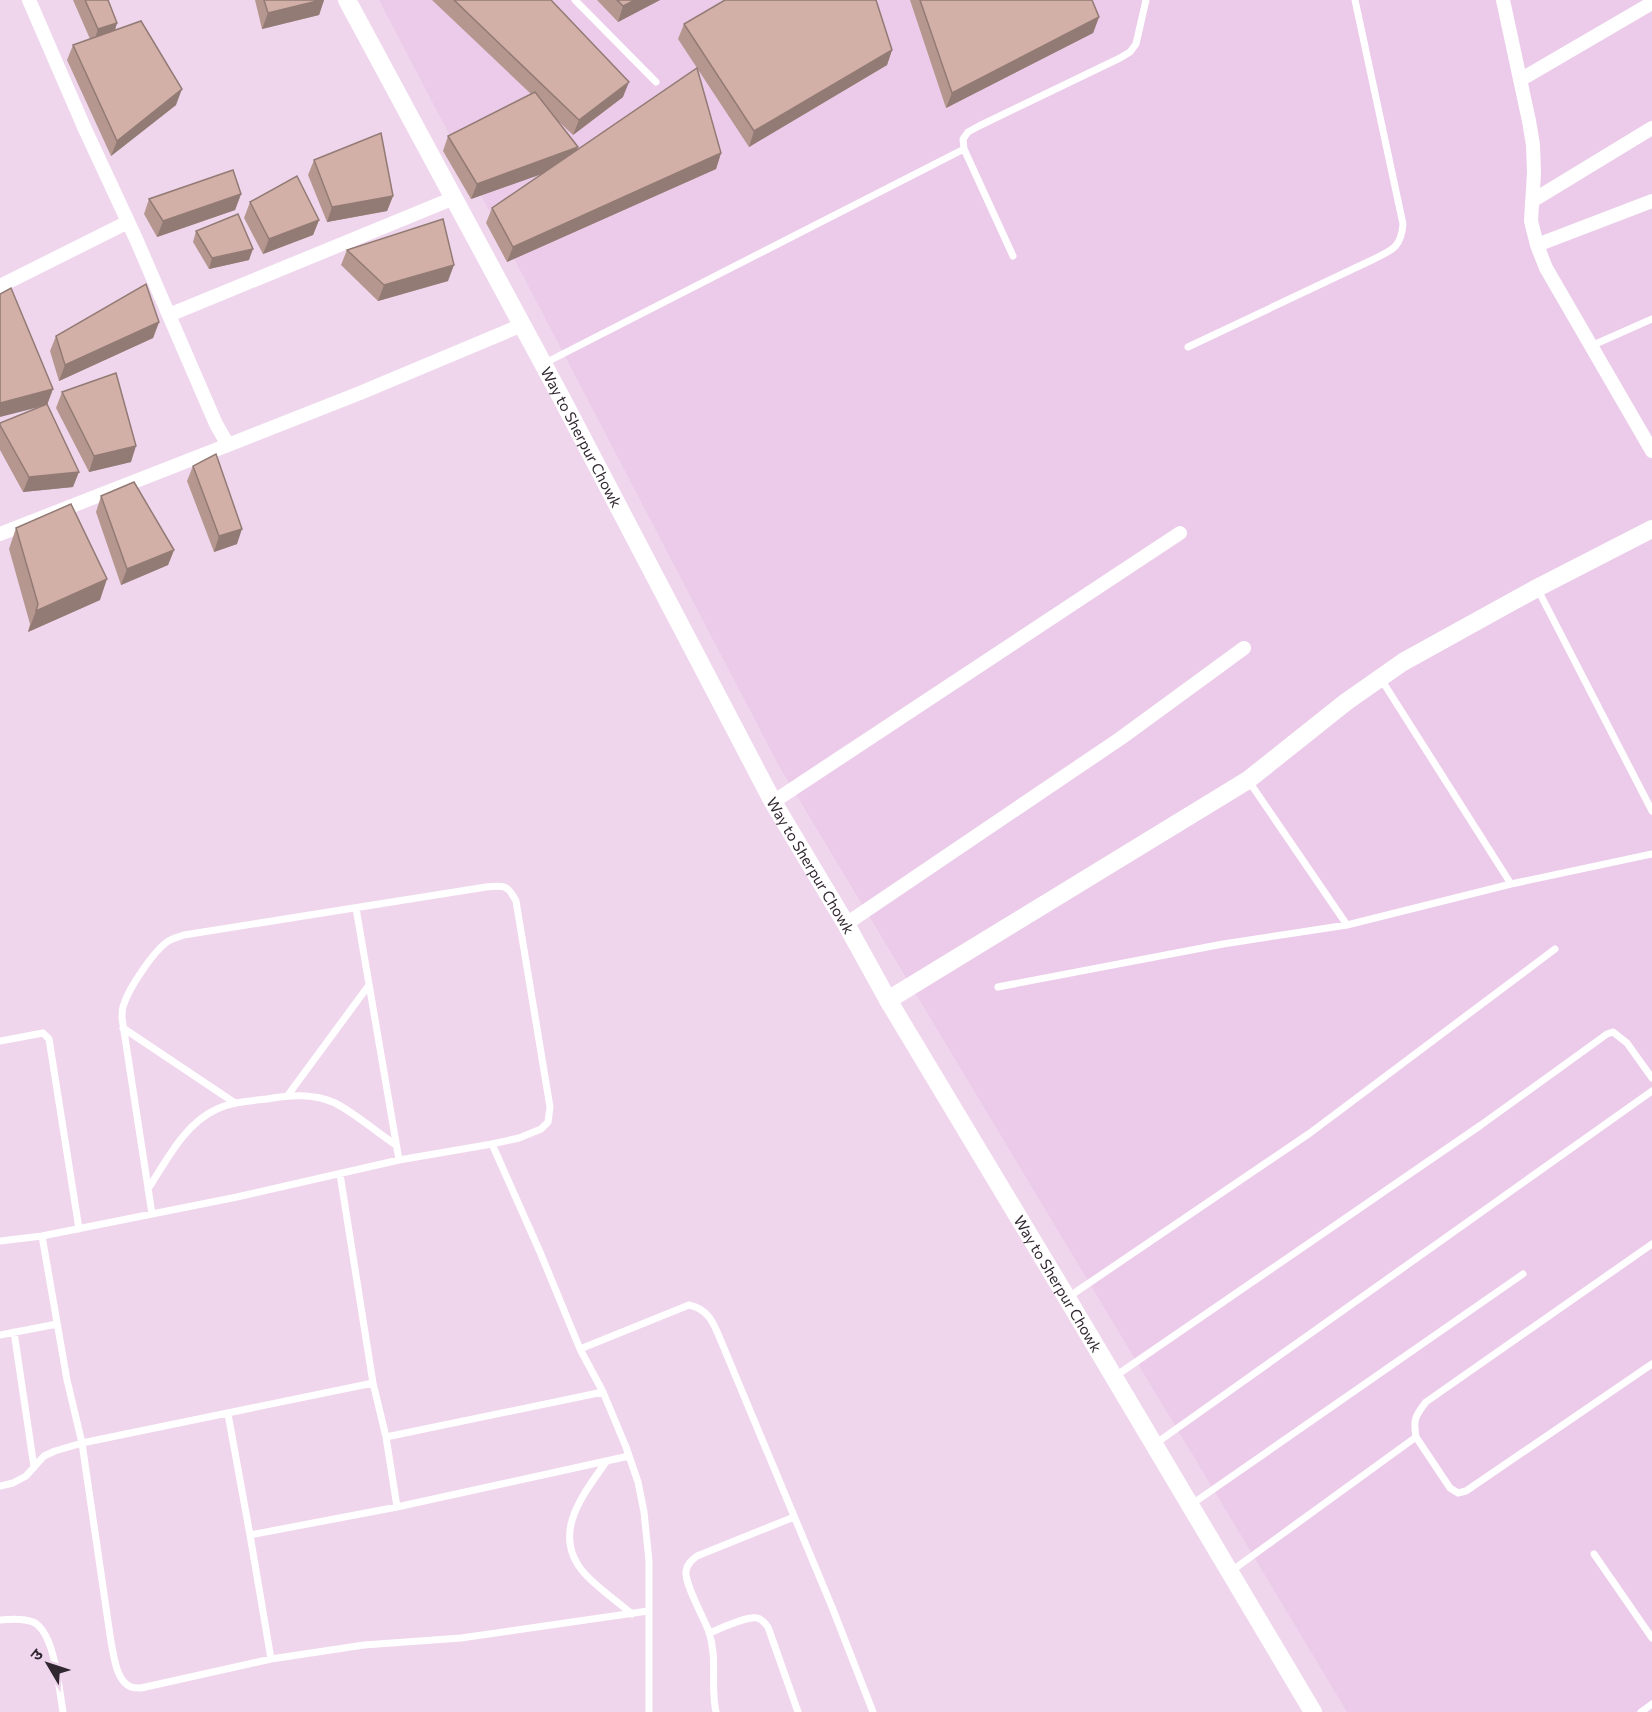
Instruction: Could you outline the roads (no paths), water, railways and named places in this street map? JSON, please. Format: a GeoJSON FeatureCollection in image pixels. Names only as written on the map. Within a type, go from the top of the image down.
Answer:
{"type":"FeatureCollection","features":[{"type":"Feature","properties":{"kind":"street"},"geometry":{"type":"LineString","coordinates":[[29,0],[216,424],[228,445]]}},
{"type":"Feature","properties":{"kind":"street","name":"Way to Sherpur Chowk"},"geometry":{"type":"LineString","coordinates":[[347,0],[543,364],[773,802],[846,924],[888,1000],[1313,1712]]}},
{"type":"Feature","properties":{"kind":"street"},"geometry":{"type":"LineString","coordinates":[[1503,0],[1533,145],[1531,221],[1537,245],[1546,267],[1652,451]]}},
{"type":"Feature","properties":{"kind":"street"},"geometry":{"type":"LineString","coordinates":[[1520,80],[1652,3],[1652,0]]}},
{"type":"Feature","properties":{"kind":"street"},"geometry":{"type":"LineString","coordinates":[[1532,201],[1652,128]]}},
{"type":"Feature","properties":{"kind":"street"},"geometry":{"type":"LineString","coordinates":[[169,315],[454,198]]}},
{"type":"Feature","properties":{"kind":"street"},"geometry":{"type":"LineString","coordinates":[[1537,245],[1652,201]]}},
{"type":"Feature","properties":{"kind":"street"},"geometry":{"type":"LineString","coordinates":[[0,286],[128,222]]}},
{"type":"Feature","properties":{"kind":"street"},"geometry":{"type":"LineString","coordinates":[[0,534],[360,393],[522,325]]}},
{"type":"Feature","properties":{"kind":"street"},"geometry":{"type":"LineString","coordinates":[[888,1000],[1248,780],[1379,677],[1431,645],[1652,529]]}},
{"type":"Feature","properties":{"kind":"street"},"geometry":{"type":"LineString","coordinates":[[773,802],[1180,533]]}},
{"type":"Feature","properties":{"kind":"street"},"geometry":{"type":"LineString","coordinates":[[846,924],[1121,738],[1244,648]]}},
{"type":"Feature","properties":{"kind":"lane"},"geometry":{"type":"LineString","coordinates":[[575,0],[656,82]]}},
{"type":"Feature","properties":{"kind":"lane"},"geometry":{"type":"LineString","coordinates":[[1012,256],[964,149],[963,139],[968,132],[1130,52],[1136,44],[1146,0]]}},
{"type":"Feature","properties":{"kind":"lane"},"geometry":{"type":"LineString","coordinates":[[1188,347],[1372,260],[1391,250],[1401,238],[1403,224],[1355,0]]}},
{"type":"Feature","properties":{"kind":"lane"},"geometry":{"type":"LineString","coordinates":[[543,364],[964,149]]}},
{"type":"Feature","properties":{"kind":"lane"},"geometry":{"type":"LineString","coordinates":[[1591,346],[1652,319]]}},
{"type":"Feature","properties":{"kind":"lane"},"geometry":{"type":"LineString","coordinates":[[1537,588],[1652,811]]}},
{"type":"Feature","properties":{"kind":"lane"},"geometry":{"type":"LineString","coordinates":[[1379,677],[1511,884]]}},
{"type":"Feature","properties":{"kind":"lane"},"geometry":{"type":"LineString","coordinates":[[1248,780],[1347,925]]}},
{"type":"Feature","properties":{"kind":"lane"},"geometry":{"type":"LineString","coordinates":[[998,987],[1223,944],[1347,925],[1511,884],[1652,854]]}},
{"type":"Feature","properties":{"kind":"lane"},"geometry":{"type":"LineString","coordinates":[[0,1241],[42,1236],[152,1214],[340,1174],[399,1160],[492,1144],[519,1138],[541,1129],[548,1122],[550,1107],[516,901],[508,888],[500,885],[174,938],[156,951],[130,989],[123,1005],[122,1018],[152,1214]]}},
{"type":"Feature","properties":{"kind":"lane"},"geometry":{"type":"LineString","coordinates":[[356,908],[399,1160]]}},
{"type":"Feature","properties":{"kind":"lane"},"geometry":{"type":"LineString","coordinates":[[1067,1298],[1310,1133],[1555,949]]}},
{"type":"Feature","properties":{"kind":"lane"},"geometry":{"type":"LineString","coordinates":[[288,1095],[369,985]]}},
{"type":"Feature","properties":{"kind":"lane"},"geometry":{"type":"LineString","coordinates":[[123,1028],[235,1103]]}},
{"type":"Feature","properties":{"kind":"lane"},"geometry":{"type":"LineString","coordinates":[[1114,1377],[1481,1125],[1607,1034],[1613,1032],[1627,1043],[1652,1078]]}},
{"type":"Feature","properties":{"kind":"lane"},"geometry":{"type":"LineString","coordinates":[[0,1041],[43,1033],[49,1039],[79,1228]]}},
{"type":"Feature","properties":{"kind":"lane"},"geometry":{"type":"LineString","coordinates":[[1154,1445],[1652,1091]]}},
{"type":"Feature","properties":{"kind":"lane"},"geometry":{"type":"LineString","coordinates":[[148,1189],[190,1129],[217,1109],[235,1103],[288,1095],[309,1096],[336,1103],[396,1145]]}},
{"type":"Feature","properties":{"kind":"lane"},"geometry":{"type":"LineString","coordinates":[[492,1144],[580,1349],[603,1392],[638,1482],[644,1512],[649,1561],[649,1712]]}},
{"type":"Feature","properties":{"kind":"lane"},"geometry":{"type":"LineString","coordinates":[[340,1174],[373,1383],[386,1437],[398,1508]]}},
{"type":"Feature","properties":{"kind":"lane"},"geometry":{"type":"LineString","coordinates":[[42,1236],[67,1380],[82,1443],[111,1642],[122,1681],[130,1687],[141,1688],[271,1659],[364,1645],[461,1638],[648,1611]]}},
{"type":"Feature","properties":{"kind":"lane"},"geometry":{"type":"LineString","coordinates":[[1652,1245],[1426,1401],[1418,1411],[1413,1423],[1416,1437],[1450,1488],[1458,1493],[1466,1491],[1652,1364]]}},
{"type":"Feature","properties":{"kind":"lane"},"geometry":{"type":"LineString","coordinates":[[1190,1505],[1523,1274]]}},
{"type":"Feature","properties":{"kind":"lane"},"geometry":{"type":"LineString","coordinates":[[580,1349],[689,1305],[704,1310],[721,1341],[873,1712]]}},
{"type":"Feature","properties":{"kind":"lane"},"geometry":{"type":"LineString","coordinates":[[0,1335],[57,1324]]}},
{"type":"Feature","properties":{"kind":"lane"},"geometry":{"type":"LineString","coordinates":[[14,1332],[34,1467]]}},
{"type":"Feature","properties":{"kind":"lane"},"geometry":{"type":"LineString","coordinates":[[0,1486],[13,1483],[26,1476],[44,1456],[82,1443],[373,1383]]}},
{"type":"Feature","properties":{"kind":"lane"},"geometry":{"type":"LineString","coordinates":[[386,1437],[603,1392]]}},
{"type":"Feature","properties":{"kind":"lane"},"geometry":{"type":"LineString","coordinates":[[228,1414],[271,1659]]}},
{"type":"Feature","properties":{"kind":"lane"},"geometry":{"type":"LineString","coordinates":[[1230,1572],[1416,1437]]}},
{"type":"Feature","properties":{"kind":"lane"},"geometry":{"type":"LineString","coordinates":[[250,1535],[398,1508],[629,1456]]}},
{"type":"Feature","properties":{"kind":"lane"},"geometry":{"type":"LineString","coordinates":[[606,1461],[577,1505],[570,1525],[569,1540],[574,1556],[585,1574],[632,1614]]}},
{"type":"Feature","properties":{"kind":"lane"},"geometry":{"type":"LineString","coordinates":[[716,1712],[715,1661],[709,1633],[686,1578],[686,1569],[690,1561],[697,1556],[794,1517]]}},
{"type":"Feature","properties":{"kind":"lane"},"geometry":{"type":"LineString","coordinates":[[1594,1554],[1652,1638]]}},
{"type":"Feature","properties":{"kind":"lane"},"geometry":{"type":"LineString","coordinates":[[0,1620],[15,1619],[33,1622],[46,1634],[54,1656],[63,1712]]}},
{"type":"Feature","properties":{"kind":"lane"},"geometry":{"type":"LineString","coordinates":[[709,1633],[749,1619],[763,1620],[768,1627],[798,1712]]}},
{"type":"Feature","properties":{"kind":"lane"},"geometry":{"type":"LineString","coordinates":[[1641,1712],[1652,1704]]}}]}
